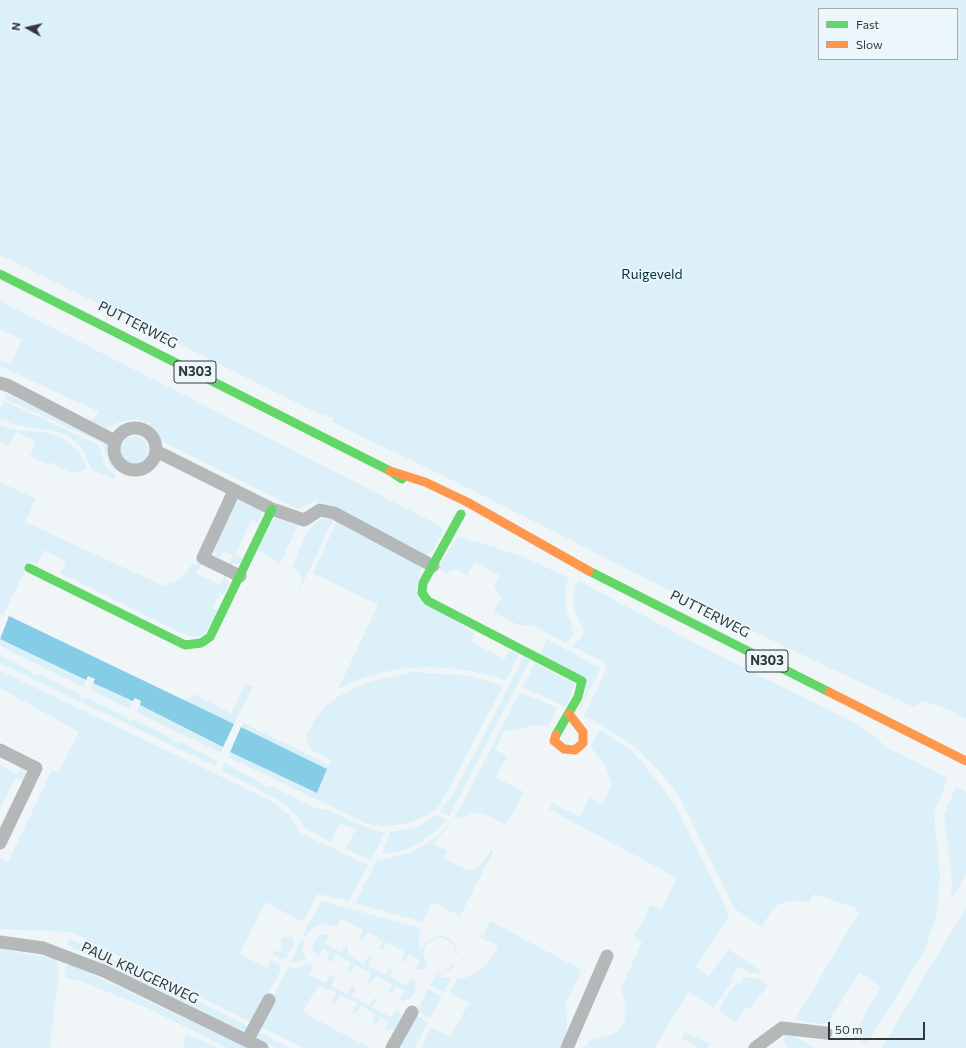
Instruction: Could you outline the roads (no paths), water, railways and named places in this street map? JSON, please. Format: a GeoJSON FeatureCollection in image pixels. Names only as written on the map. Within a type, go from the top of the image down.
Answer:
{"type":"FeatureCollection","features":[{"type":"Feature","properties":{"kind":"main road","name":"PUTTERWEG"},"geometry":{"type":"LineString","coordinates":[[0,274],[390,471],[418,491]]}},
{"type":"Feature","properties":{"kind":"main road","name":"PUTTERWEG"},"geometry":{"type":"LineString","coordinates":[[390,471],[425,482],[467,502],[569,561],[966,761]]}},
{"type":"Feature","properties":{"kind":"main road"},"geometry":{"type":"LineString","coordinates":[[29,568],[186,645],[201,643],[210,637],[272,509]]}},
{"type":"Feature","properties":{"kind":"main road"},"geometry":{"type":"LineString","coordinates":[[473,520],[457,512],[433,566],[423,583],[422,593],[428,602],[582,681],[582,688],[569,714]]}},
{"type":"Feature","properties":{"kind":"main road","name":"PUTTERWEG"},"geometry":{"type":"LineString","coordinates":[[504,535],[569,561]]}},
{"type":"Feature","properties":{"kind":"street"},"geometry":{"type":"LineString","coordinates":[[0,383],[9,386],[115,441]]}},
{"type":"Feature","properties":{"kind":"street"},"geometry":{"type":"LineString","coordinates":[[133,428],[142,429],[149,434],[154,441],[156,451],[150,464],[142,470],[133,471],[120,464],[115,457],[115,441],[126,430],[133,428]]}},
{"type":"Feature","properties":{"kind":"street"},"geometry":{"type":"LineString","coordinates":[[156,451],[272,509],[304,520],[320,510],[334,514],[433,566]]}},
{"type":"Feature","properties":{"kind":"street"},"geometry":{"type":"LineString","coordinates":[[234,491],[203,558],[240,576]]}},
{"type":"Feature","properties":{"kind":"street"},"geometry":{"type":"LineString","coordinates":[[0,750],[36,768],[0,843]]}},
{"type":"Feature","properties":{"kind":"street","name":"PAUL KRUGERWEG"},"geometry":{"type":"LineString","coordinates":[[0,942],[43,948],[90,966],[262,1048]]}},
{"type":"Feature","properties":{"kind":"street"},"geometry":{"type":"LineString","coordinates":[[567,1048],[607,956]]}},
{"type":"Feature","properties":{"kind":"street"},"geometry":{"type":"LineString","coordinates":[[247,1041],[269,1000]]}},
{"type":"Feature","properties":{"kind":"street"},"geometry":{"type":"LineString","coordinates":[[392,1048],[412,1012]]}},
{"type":"Feature","properties":{"kind":"street"},"geometry":{"type":"LineString","coordinates":[[756,1048],[782,1028],[826,1033]]}},
{"type":"Feature","properties":{"kind":"water"},"geometry":{"type":"Polygon","coordinates":[[[9,616],[234,724],[223,747],[140,705],[141,701],[135,698],[133,701],[93,683],[95,679],[88,676],[86,680],[0,639],[9,616]]]}},
{"type":"Feature","properties":{"kind":"water"},"geometry":{"type":"Polygon","coordinates":[[[241,727],[327,769],[317,793],[230,752],[241,727]]]}},
{"type":"Feature","properties":{"kind":"park label","name":"Ruigeveld"},"geometry":{"type":"Point","coordinates":[652,274]}}]}
